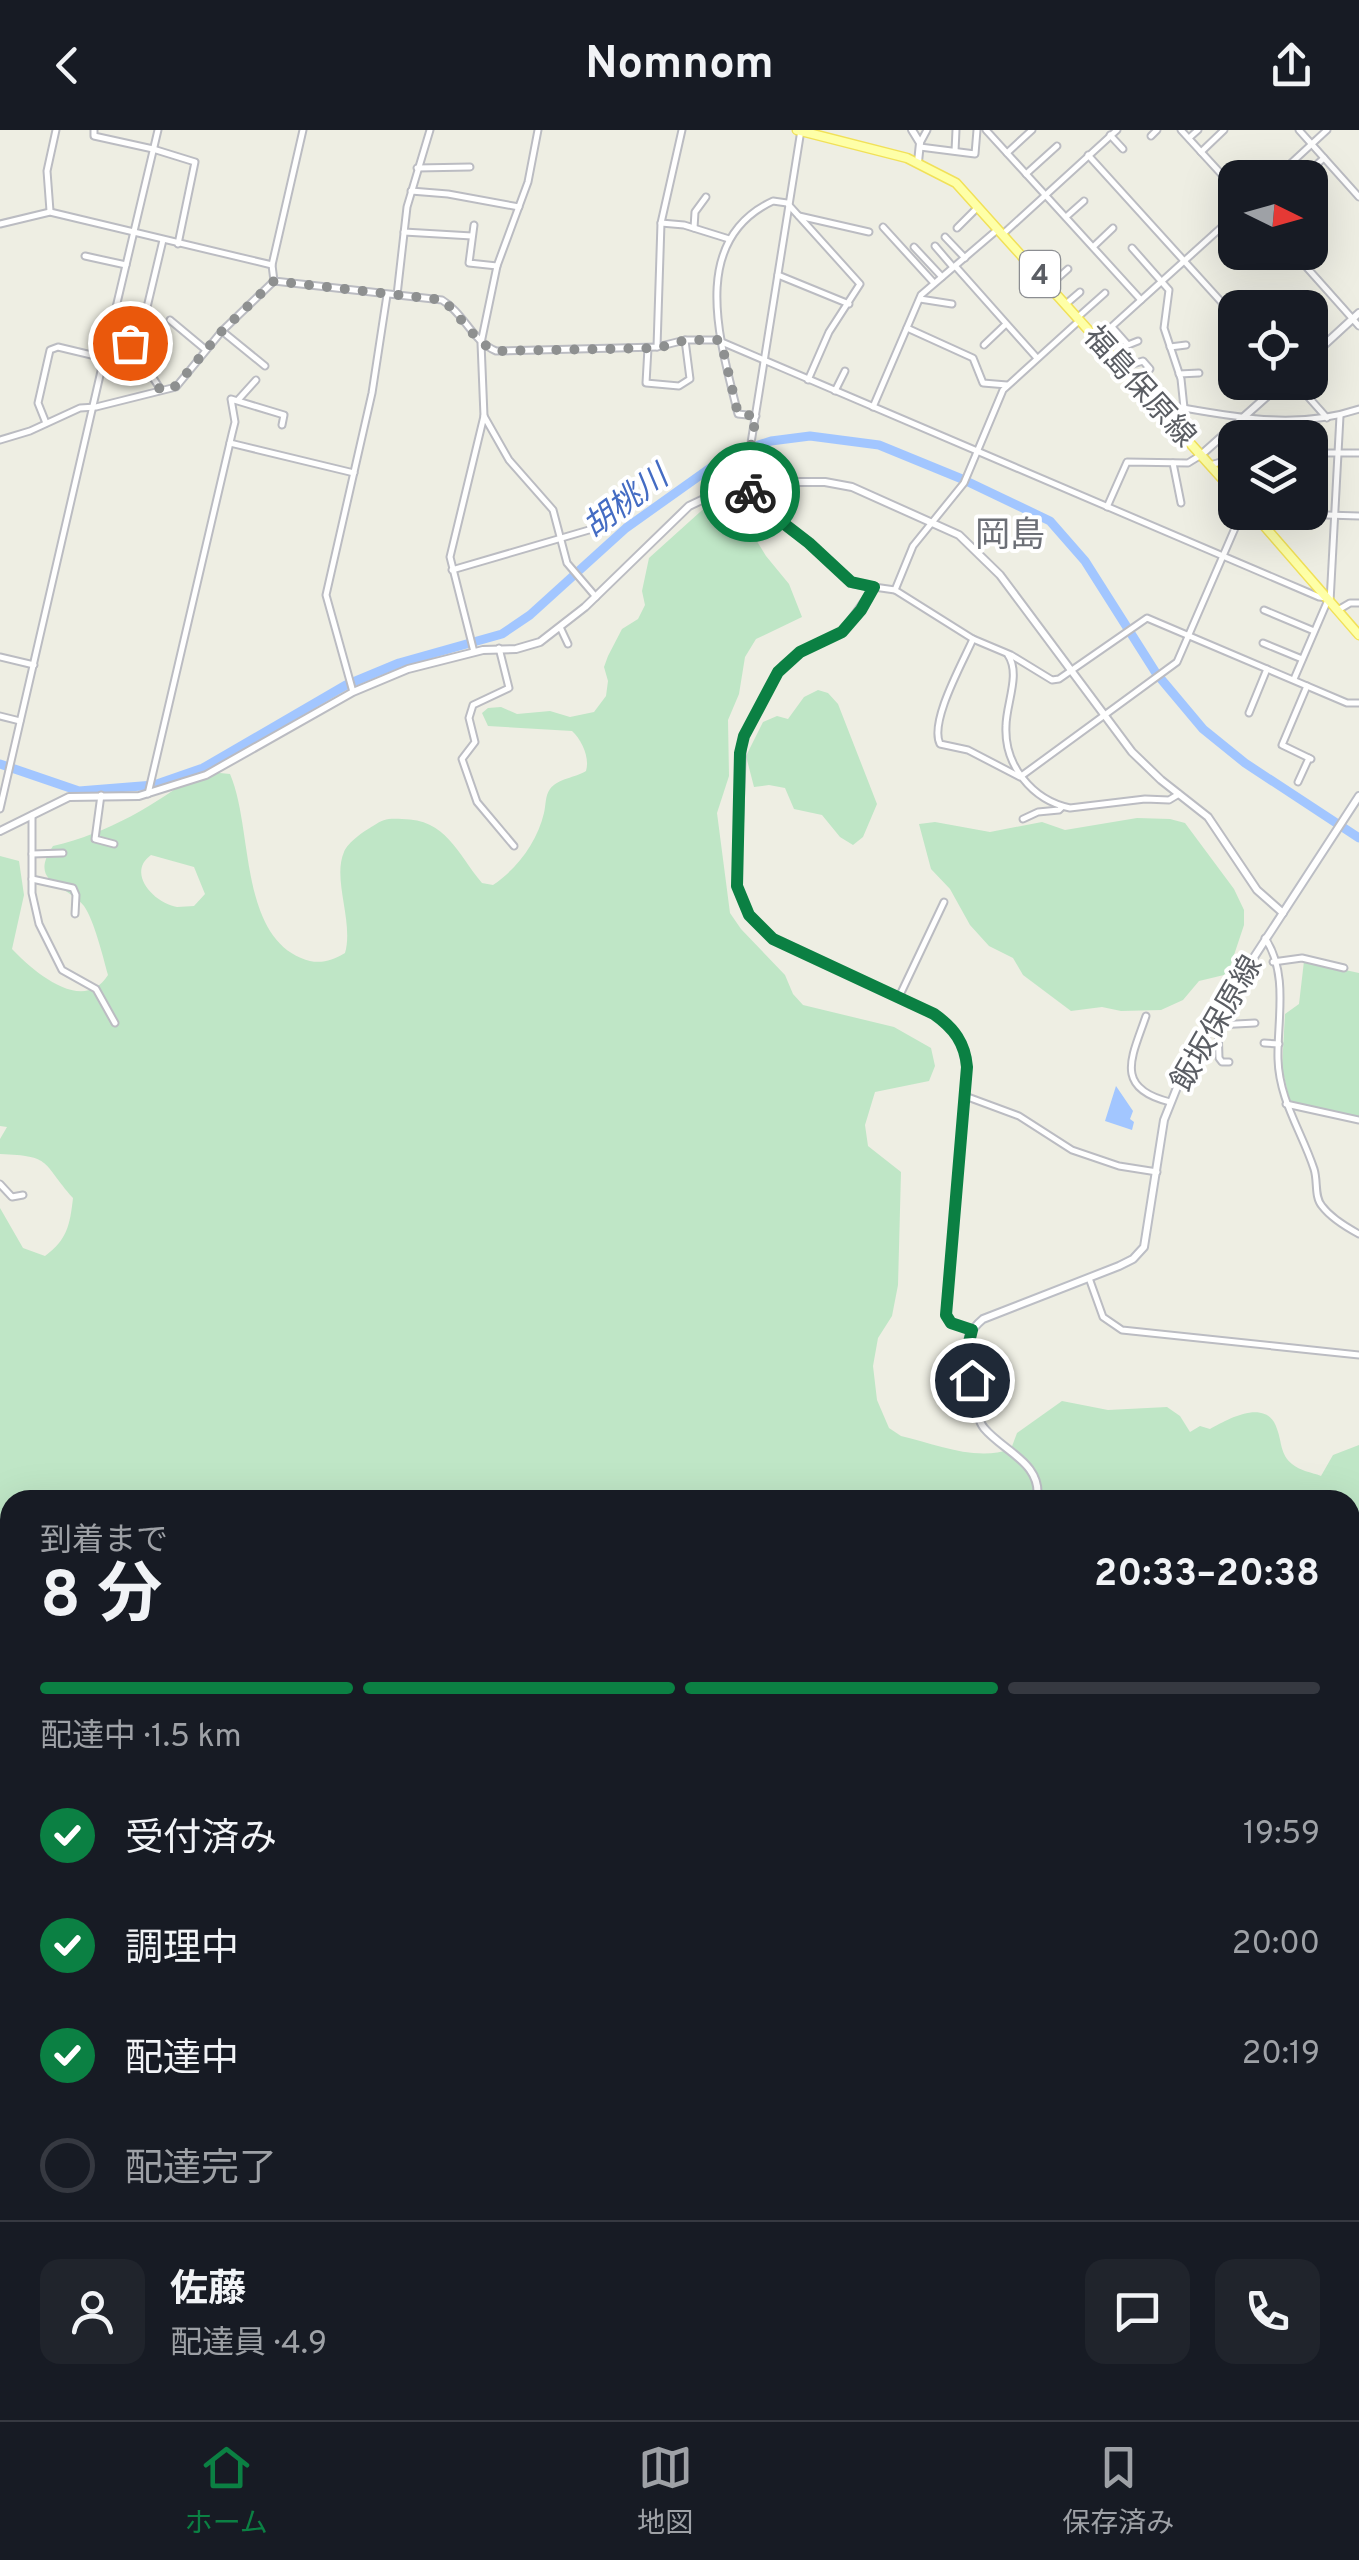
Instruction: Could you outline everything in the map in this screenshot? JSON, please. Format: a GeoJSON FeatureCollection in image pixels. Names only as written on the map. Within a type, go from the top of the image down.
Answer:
{"type":"FeatureCollection","features":[{"type":"Feature","properties":{"kind":"main road","name":"福島保原線"},"geometry":{"type":"LineString","coordinates":[[800,130],[918,162],[956,182],[1218,474]]}},
{"type":"Feature","properties":{"kind":"main road"},"geometry":{"type":"LineString","coordinates":[[1267,530],[1359,635]]}},
{"type":"Feature","properties":{"kind":"street"},"geometry":{"type":"LineString","coordinates":[[50,212],[48,171],[56,130]]}},
{"type":"Feature","properties":{"kind":"street"},"geometry":{"type":"LineString","coordinates":[[94,130],[94,136],[154,148],[195,162],[178,244]]}},
{"type":"Feature","properties":{"kind":"street"},"geometry":{"type":"LineString","coordinates":[[0,809],[158,130]]}},
{"type":"Feature","properties":{"kind":"street"},"geometry":{"type":"LineString","coordinates":[[274,281],[272,266],[303,130]]}},
{"type":"Feature","properties":{"kind":"street"},"geometry":{"type":"LineString","coordinates":[[397,295],[411,191],[430,130]]}},
{"type":"Feature","properties":{"kind":"street"},"geometry":{"type":"LineString","coordinates":[[474,652],[450,554],[484,416],[481,343],[497,266],[530,175],[538,130]]}},
{"type":"Feature","properties":{"kind":"street"},"geometry":{"type":"LineString","coordinates":[[658,348],[661,223],[682,130]]}},
{"type":"Feature","properties":{"kind":"street"},"geometry":{"type":"LineString","coordinates":[[800,130],[747,468],[752,499],[851,582],[895,590],[973,639],[1052,680],[1144,618],[1347,703],[1359,703]]}},
{"type":"Feature","properties":{"kind":"street"},"geometry":{"type":"LineString","coordinates":[[912,130],[920,145]]}},
{"type":"Feature","properties":{"kind":"street"},"geometry":{"type":"LineString","coordinates":[[918,162],[927,130]]}},
{"type":"Feature","properties":{"kind":"street"},"geometry":{"type":"LineString","coordinates":[[955,151],[956,130]]}},
{"type":"Feature","properties":{"kind":"street"},"geometry":{"type":"LineString","coordinates":[[920,145],[975,154],[976,130]]}},
{"type":"Feature","properties":{"kind":"street"},"geometry":{"type":"LineString","coordinates":[[986,130],[1142,300]]}},
{"type":"Feature","properties":{"kind":"street"},"geometry":{"type":"LineString","coordinates":[[1007,153],[1032,130]]}},
{"type":"Feature","properties":{"kind":"street"},"geometry":{"type":"LineString","coordinates":[[1103,130],[1112,134],[1123,149]]}},
{"type":"Feature","properties":{"kind":"street"},"geometry":{"type":"LineString","coordinates":[[1151,136],[1157,130]]}},
{"type":"Feature","properties":{"kind":"street"},"geometry":{"type":"LineString","coordinates":[[1181,130],[1218,170]]}},
{"type":"Feature","properties":{"kind":"street"},"geometry":{"type":"LineString","coordinates":[[1189,138],[1198,130]]}},
{"type":"Feature","properties":{"kind":"street"},"geometry":{"type":"LineString","coordinates":[[1201,152],[1224,130]]}},
{"type":"Feature","properties":{"kind":"street"},"geometry":{"type":"LineString","coordinates":[[1299,130],[1359,196]]}},
{"type":"Feature","properties":{"kind":"street"},"geometry":{"type":"LineString","coordinates":[[1295,160],[1327,130]]}},
{"type":"Feature","properties":{"kind":"street"},"geometry":{"type":"LineString","coordinates":[[873,407],[920,300],[934,284],[1046,195],[1112,134]]}},
{"type":"Feature","properties":{"kind":"street"},"geometry":{"type":"LineString","coordinates":[[1026,174],[1057,146]]}},
{"type":"Feature","properties":{"kind":"street"},"geometry":{"type":"LineString","coordinates":[[1088,155],[1218,298]]}},
{"type":"Feature","properties":{"kind":"street"},"geometry":{"type":"LineString","coordinates":[[417,168],[470,168]]}},
{"type":"Feature","properties":{"kind":"street"},"geometry":{"type":"LineString","coordinates":[[411,191],[519,207]]}},
{"type":"Feature","properties":{"kind":"street"},"geometry":{"type":"LineString","coordinates":[[694,228],[695,212],[706,196]]}},
{"type":"Feature","properties":{"kind":"street"},"geometry":{"type":"LineString","coordinates":[[1066,217],[1084,201]]}},
{"type":"Feature","properties":{"kind":"street"},"geometry":{"type":"LineString","coordinates":[[756,416],[738,414],[721,341],[716,287],[730,240],[743,222],[767,203],[783,202],[789,206],[860,284],[826,337],[808,380]]}},
{"type":"Feature","properties":{"kind":"street"},"geometry":{"type":"LineString","coordinates":[[957,228],[979,206]]}},
{"type":"Feature","properties":{"kind":"street"},"geometry":{"type":"LineString","coordinates":[[0,224],[50,212],[272,266]]}},
{"type":"Feature","properties":{"kind":"street"},"geometry":{"type":"LineString","coordinates":[[798,216],[870,232]]}},
{"type":"Feature","properties":{"kind":"street"},"geometry":{"type":"LineString","coordinates":[[661,223],[694,228],[730,240]]}},
{"type":"Feature","properties":{"kind":"street"},"geometry":{"type":"LineString","coordinates":[[474,225],[469,263],[497,266]]}},
{"type":"Feature","properties":{"kind":"street"},"geometry":{"type":"LineString","coordinates":[[883,227],[934,284]]}},
{"type":"Feature","properties":{"kind":"street"},"geometry":{"type":"LineString","coordinates":[[1093,246],[1113,228]]}},
{"type":"Feature","properties":{"kind":"street"},"geometry":{"type":"LineString","coordinates":[[1098,339],[1218,230]]}},
{"type":"Feature","properties":{"kind":"street"},"geometry":{"type":"LineString","coordinates":[[404,232],[472,236]]}},
{"type":"Feature","properties":{"kind":"street"},"geometry":{"type":"LineString","coordinates":[[945,237],[965,258]]}},
{"type":"Feature","properties":{"kind":"street"},"geometry":{"type":"LineString","coordinates":[[161,391],[130,341],[144,320],[163,240]]}},
{"type":"Feature","properties":{"kind":"street"},"geometry":{"type":"LineString","coordinates":[[934,246],[1036,358]]}},
{"type":"Feature","properties":{"kind":"street"},"geometry":{"type":"LineString","coordinates":[[914,247],[942,277]]}},
{"type":"Feature","properties":{"kind":"street"},"geometry":{"type":"LineString","coordinates":[[1132,248],[1169,291],[1164,325],[1179,374],[1184,408]]}},
{"type":"Feature","properties":{"kind":"street"},"geometry":{"type":"LineString","coordinates":[[85,256],[126,265]]}},
{"type":"Feature","properties":{"kind":"street"},"geometry":{"type":"LineString","coordinates":[[1050,285],[1068,269]]}},
{"type":"Feature","properties":{"kind":"street"},"geometry":{"type":"LineString","coordinates":[[1310,270],[1357,319],[1328,343]]}},
{"type":"Feature","properties":{"kind":"street"},"geometry":{"type":"LineString","coordinates":[[778,275],[848,304]]}},
{"type":"Feature","properties":{"kind":"street"},"geometry":{"type":"LineString","coordinates":[[274,281],[446,301],[481,343],[496,351],[658,348],[686,340],[721,341],[1328,600]]}},
{"type":"Feature","properties":{"kind":"street"},"geometry":{"type":"LineString","coordinates":[[0,440],[72,411],[176,386],[222,331],[274,281]]}},
{"type":"Feature","properties":{"kind":"street"},"geometry":{"type":"LineString","coordinates":[[1066,304],[1080,292]]}},
{"type":"Feature","properties":{"kind":"street"},"geometry":{"type":"LineString","coordinates":[[895,590],[910,551],[964,484],[1007,385],[1104,293]]}},
{"type":"Feature","properties":{"kind":"street"},"geometry":{"type":"LineString","coordinates":[[353,692],[326,595],[372,392],[387,294]]}},
{"type":"Feature","properties":{"kind":"street"},"geometry":{"type":"LineString","coordinates":[[920,300],[952,304]]}},
{"type":"Feature","properties":{"kind":"street"},"geometry":{"type":"LineString","coordinates":[[170,320],[206,350]]}},
{"type":"Feature","properties":{"kind":"street"},"geometry":{"type":"LineString","coordinates":[[984,345],[1006,324]]}},
{"type":"Feature","properties":{"kind":"street"},"geometry":{"type":"LineString","coordinates":[[1112,327],[1128,345],[1138,340]]}},
{"type":"Feature","properties":{"kind":"street"},"geometry":{"type":"LineString","coordinates":[[907,328],[973,358],[983,382],[1007,385]]}},
{"type":"Feature","properties":{"kind":"street"},"geometry":{"type":"LineString","coordinates":[[222,331],[265,366]]}},
{"type":"Feature","properties":{"kind":"street"},"geometry":{"type":"LineString","coordinates":[[648,348],[646,383],[679,386],[690,379],[686,340]]}},
{"type":"Feature","properties":{"kind":"street"},"geometry":{"type":"LineString","coordinates":[[1170,347],[1186,345]]}},
{"type":"Feature","properties":{"kind":"street"},"geometry":{"type":"LineString","coordinates":[[46,423],[38,403],[50,350],[58,347],[104,358]]}},
{"type":"Feature","properties":{"kind":"street"},"geometry":{"type":"LineString","coordinates":[[1123,367],[1142,361],[1150,369]]}},
{"type":"Feature","properties":{"kind":"street"},"geometry":{"type":"LineString","coordinates":[[835,391],[844,371]]}},
{"type":"Feature","properties":{"kind":"street"},"geometry":{"type":"LineString","coordinates":[[1179,374],[1199,373]]}},
{"type":"Feature","properties":{"kind":"street"},"geometry":{"type":"LineString","coordinates":[[238,400],[256,380]]}},
{"type":"Feature","properties":{"kind":"street"},"geometry":{"type":"LineString","coordinates":[[148,794],[230,444],[234,422],[231,399],[284,415],[282,425]]}},
{"type":"Feature","properties":{"kind":"street"},"geometry":{"type":"LineString","coordinates":[[1107,507],[1127,462],[1191,462],[1264,400]]}},
{"type":"Feature","properties":{"kind":"street"},"geometry":{"type":"LineString","coordinates":[[1311,400],[1328,418]]}},
{"type":"Feature","properties":{"kind":"street"},"geometry":{"type":"LineString","coordinates":[[1160,409],[1172,406],[1243,419],[1328,418],[1359,409]]}},
{"type":"Feature","properties":{"kind":"street"},"geometry":{"type":"LineString","coordinates":[[484,416],[509,460],[553,510],[570,567],[596,597]]}},
{"type":"Feature","properties":{"kind":"street"},"geometry":{"type":"LineString","coordinates":[[1293,680],[1328,600],[1340,416]]}},
{"type":"Feature","properties":{"kind":"street"},"geometry":{"type":"LineString","coordinates":[[230,444],[354,473]]}},
{"type":"Feature","properties":{"kind":"street"},"geometry":{"type":"LineString","coordinates":[[1328,453],[1359,453]]}},
{"type":"Feature","properties":{"kind":"street"},"geometry":{"type":"LineString","coordinates":[[1173,463],[1181,503]]}},
{"type":"Feature","properties":{"kind":"street"},"geometry":{"type":"LineString","coordinates":[[1210,465],[1218,463]]}},
{"type":"Feature","properties":{"kind":"street"},"geometry":{"type":"LineString","coordinates":[[0,830],[69,797],[148,794],[217,770],[353,692],[408,669],[474,652],[529,646],[596,597],[689,506],[708,497],[799,482],[833,482],[934,521],[964,538],[988,560],[1132,752],[1208,817],[1257,890],[1283,913]]}},
{"type":"Feature","properties":{"kind":"street"},"geometry":{"type":"LineString","coordinates":[[1328,515],[1359,516]]}},
{"type":"Feature","properties":{"kind":"street"},"geometry":{"type":"LineString","coordinates":[[452,570],[606,525]]}},
{"type":"Feature","properties":{"kind":"street"},"geometry":{"type":"LineString","coordinates":[[1020,778],[1177,662],[1235,530]]}},
{"type":"Feature","properties":{"kind":"street"},"geometry":{"type":"LineString","coordinates":[[874,587],[842,632],[800,652],[783,666],[746,729],[740,753],[737,886],[749,915],[773,939],[934,1014],[956,1033],[966,1054],[965,1096],[946,1315],[951,1323],[972,1330],[968,1352],[978,1418],[1032,1472],[1038,1490]]}},
{"type":"Feature","properties":{"kind":"street"},"geometry":{"type":"LineString","coordinates":[[1338,610],[1350,603],[1359,604]]}},
{"type":"Feature","properties":{"kind":"street"},"geometry":{"type":"LineString","coordinates":[[1264,610],[1314,631]]}},
{"type":"Feature","properties":{"kind":"street"},"geometry":{"type":"LineString","coordinates":[[560,627],[568,644]]}},
{"type":"Feature","properties":{"kind":"street"},"geometry":{"type":"LineString","coordinates":[[973,639],[938,719],[940,744],[968,750],[1062,806],[1092,808],[1145,799],[1169,800],[1179,794]]}},
{"type":"Feature","properties":{"kind":"street"},"geometry":{"type":"LineString","coordinates":[[1263,643],[1302,660]]}},
{"type":"Feature","properties":{"kind":"street"},"geometry":{"type":"LineString","coordinates":[[499,648],[509,688],[472,707],[475,742],[462,759],[477,802],[514,846]]}},
{"type":"Feature","properties":{"kind":"street"},"geometry":{"type":"LineString","coordinates":[[0,657],[34,665]]}},
{"type":"Feature","properties":{"kind":"street"},"geometry":{"type":"LineString","coordinates":[[1016,662],[1006,731],[1020,778]]}},
{"type":"Feature","properties":{"kind":"street"},"geometry":{"type":"LineString","coordinates":[[1249,713],[1267,669]]}},
{"type":"Feature","properties":{"kind":"street"},"geometry":{"type":"LineString","coordinates":[[1298,782],[1310,759],[1282,745],[1307,686]]}},
{"type":"Feature","properties":{"kind":"street"},"geometry":{"type":"LineString","coordinates":[[0,716],[20,721]]}},
{"type":"Feature","properties":{"kind":"street"},"geometry":{"type":"LineString","coordinates":[[101,795],[94,839],[114,844]]}},
{"type":"Feature","properties":{"kind":"street","name":"飯坂保原線"},"geometry":{"type":"LineString","coordinates":[[972,1330],[984,1319],[1133,1259],[1144,1247],[1170,1102],[1265,938],[1359,796]]}},
{"type":"Feature","properties":{"kind":"street"},"geometry":{"type":"LineString","coordinates":[[1023,819],[1062,806]]}},
{"type":"Feature","properties":{"kind":"street"},"geometry":{"type":"LineString","coordinates":[[32,815],[32,879],[39,924],[62,970],[94,987],[115,1022]]}},
{"type":"Feature","properties":{"kind":"street"},"geometry":{"type":"LineString","coordinates":[[32,854],[63,853]]}},
{"type":"Feature","properties":{"kind":"street"},"geometry":{"type":"LineString","coordinates":[[32,879],[73,888],[74,914]]}},
{"type":"Feature","properties":{"kind":"street"},"geometry":{"type":"LineString","coordinates":[[899,997],[944,902]]}},
{"type":"Feature","properties":{"kind":"street"},"geometry":{"type":"LineString","coordinates":[[1265,938],[1282,1003],[1279,1072],[1286,1104],[1316,1174],[1319,1202],[1359,1234]]}},
{"type":"Feature","properties":{"kind":"street"},"geometry":{"type":"LineString","coordinates":[[1274,962],[1302,958],[1344,968]]}},
{"type":"Feature","properties":{"kind":"street"},"geometry":{"type":"LineString","coordinates":[[1146,1016],[1130,1072],[1146,1095],[1170,1102]]}},
{"type":"Feature","properties":{"kind":"street"},"geometry":{"type":"LineString","coordinates":[[1229,1062],[1219,1058],[1215,1024],[1255,1023]]}},
{"type":"Feature","properties":{"kind":"street"},"geometry":{"type":"LineString","coordinates":[[1264,1042],[1279,1044]]}},
{"type":"Feature","properties":{"kind":"street"},"geometry":{"type":"LineString","coordinates":[[965,1096],[1019,1116],[1072,1150],[1119,1166],[1157,1172]]}},
{"type":"Feature","properties":{"kind":"street"},"geometry":{"type":"LineString","coordinates":[[1286,1104],[1359,1120]]}},
{"type":"Feature","properties":{"kind":"street"},"geometry":{"type":"LineString","coordinates":[[0,1184],[12,1197],[23,1195]]}},
{"type":"Feature","properties":{"kind":"street"},"geometry":{"type":"LineString","coordinates":[[1090,1278],[1103,1317],[1122,1330],[1359,1355]]}},
{"type":"Feature","properties":{"kind":"green space"},"geometry":{"type":"Polygon","coordinates":[[[710,503],[727,507],[744,520],[789,584],[802,617],[756,639],[745,657],[739,694],[728,720],[729,776],[717,813],[730,913],[785,975],[803,1005],[894,1027],[931,1048],[935,1066],[929,1081],[875,1092],[865,1125],[868,1146],[901,1172],[898,1285],[892,1316],[878,1338],[873,1366],[877,1400],[889,1428],[901,1436],[984,1454],[1011,1449],[1017,1433],[1062,1401],[1108,1410],[1167,1407],[1180,1416],[1190,1432],[1256,1412],[1272,1419],[1288,1460],[1321,1476],[1333,1455],[1359,1445],[1359,1490],[0,1490],[0,1208],[23,1248],[45,1256],[66,1231],[73,1198],[38,1159],[0,1154],[0,1139],[7,1127],[0,1126],[0,856],[19,861],[24,895],[12,949],[58,985],[85,991],[98,986],[108,975],[88,912],[47,876],[44,868],[53,846],[93,834],[131,816],[200,771],[230,774],[257,902],[267,926],[281,945],[301,958],[318,962],[339,956],[345,953],[347,941],[340,875],[344,852],[377,824],[397,819],[430,825],[449,840],[482,883],[493,885],[511,871],[537,834],[550,789],[586,771],[586,755],[572,731],[488,726],[482,713],[501,707],[517,714],[550,711],[570,717],[594,712],[606,696],[608,681],[604,667],[608,656],[622,629],[638,619],[645,605],[642,591],[649,558],[710,503]],[[151,855],[144,862],[142,878],[160,900],[177,907],[194,906],[205,894],[194,867],[151,855]]]}},
{"type":"Feature","properties":{"kind":"green space"},"geometry":{"type":"Polygon","coordinates":[[[818,690],[828,693],[838,704],[877,804],[863,837],[853,845],[840,837],[822,815],[794,809],[785,788],[754,787],[746,756],[763,722],[777,716],[788,719],[804,697],[818,690]]]}},
{"type":"Feature","properties":{"kind":"green space"},"geometry":{"type":"Polygon","coordinates":[[[1137,818],[1185,823],[1234,889],[1244,910],[1244,925],[1224,975],[1199,981],[1183,1000],[1161,1010],[1121,1011],[1102,1007],[1071,1011],[1023,975],[1013,958],[989,946],[970,925],[950,889],[931,869],[919,824],[935,822],[990,832],[1042,822],[1065,830],[1137,818]]]}},
{"type":"Feature","properties":{"kind":"green space"},"geometry":{"type":"Polygon","coordinates":[[[1304,961],[1359,973],[1359,1123],[1291,1106],[1282,1068],[1285,1014],[1299,1004],[1304,961]]]}},
{"type":"Feature","properties":{"kind":"water"},"geometry":{"type":"Polygon","coordinates":[[[1116,1086],[1133,1111],[1132,1130],[1105,1121],[1116,1086]]]}},
{"type":"Feature","properties":{"kind":"waterway","name":"胡桃川"},"geometry":{"type":"LineString","coordinates":[[0,764],[79,791],[154,785],[203,768],[346,685],[399,663],[502,634],[530,615],[626,528],[730,454],[771,441],[810,436],[879,445],[1050,521],[1085,561],[1156,673],[1203,729],[1245,763],[1359,838]]}},
{"type":"Feature","properties":{"kind":"way so far"},"geometry":{"type":"LineString","coordinates":[[130,343],[161,391],[174,388],[222,331],[274,281],[444,300],[481,343],[496,351],[658,348],[686,340],[717,340],[721,341],[738,414],[756,416],[747,468],[750,492]]}},
{"type":"Feature","properties":{"kind":"district","name":"岡島"},"geometry":{"type":"Point","coordinates":[1010,534]}},
{"type":"Feature","properties":{"kind":"route"},"geometry":{"type":"LineString","coordinates":[[750,492],[752,499],[851,582],[874,587],[842,632],[800,652],[783,666],[746,729],[740,753],[738,891],[752,920],[773,939],[934,1014],[960,1039],[967,1067],[946,1315],[951,1323],[972,1330],[968,1341],[972,1380]]}}]}
